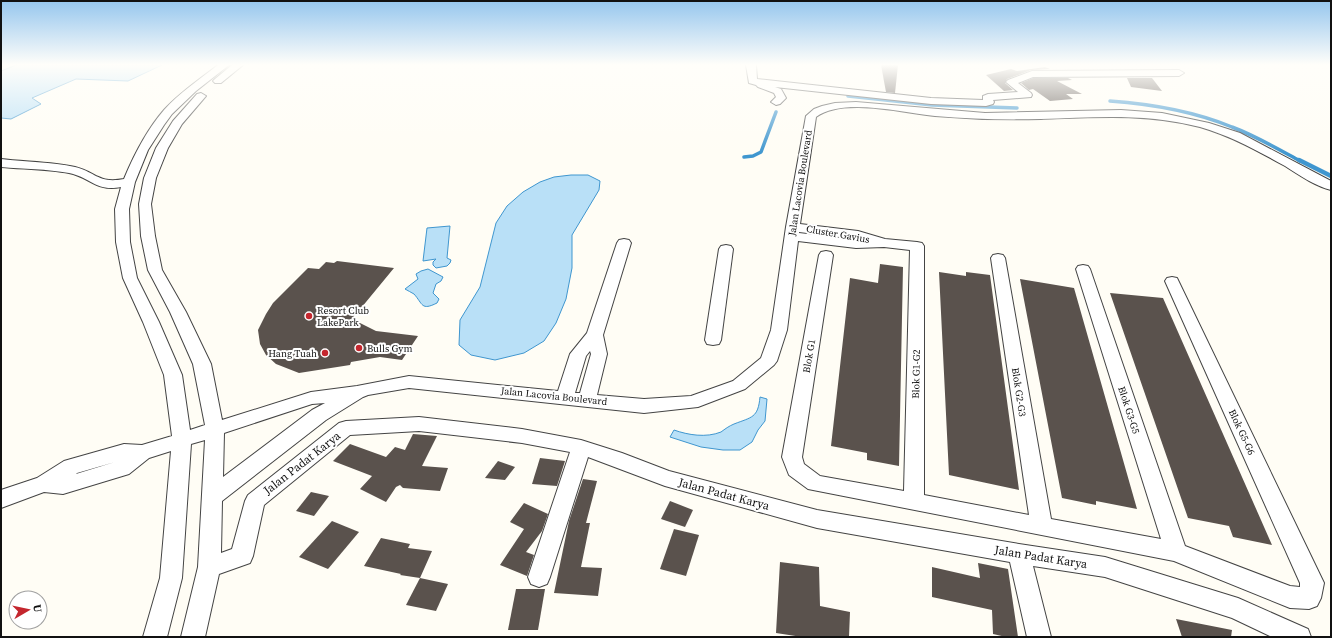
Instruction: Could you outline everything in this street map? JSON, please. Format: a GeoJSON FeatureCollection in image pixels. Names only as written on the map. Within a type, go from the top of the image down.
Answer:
{"type":"FeatureCollection","features":[{"type":"Feature","properties":{"kind":"street"},"geometry":{"type":"LineString","coordinates":[[154,637],[171,578],[182,440],[173,375],[151,322],[130,278],[123,242],[122,209],[128,182],[142,150],[168,112],[187,95]]}},
{"type":"Feature","properties":{"kind":"street"},"geometry":{"type":"LineString","coordinates":[[192,637],[209,567],[215,430],[202,364],[178,312],[155,270],[148,236],[145,204],[150,178],[162,148],[185,111],[202,95]]}},
{"type":"Feature","properties":{"kind":"street"},"geometry":{"type":"LineString","coordinates":[[776,102],[781,98],[780,95]]}},
{"type":"Feature","properties":{"kind":"street"},"geometry":{"type":"LineString","coordinates":[[875,95],[931,101],[986,103],[989,102],[988,97],[1027,95]]}},
{"type":"Feature","properties":{"kind":"street","name":"Jalan Lacovia Boulevard"},"geometry":{"type":"LineString","coordinates":[[212,497],[319,415],[357,392],[368,388],[409,382],[644,406],[692,402],[739,385],[768,361],[779,330],[792,231],[811,116],[816,111],[833,107],[876,106],[928,113],[967,116],[1122,113],[1157,115],[1195,123],[1242,138],[1301,172],[1331,186]]}},
{"type":"Feature","properties":{"kind":"street"},"geometry":{"type":"LineString","coordinates":[[168,112],[185,111]]}},
{"type":"Feature","properties":{"kind":"street"},"geometry":{"type":"LineString","coordinates":[[1,162],[73,170],[101,183],[112,185],[128,182]]}},
{"type":"Feature","properties":{"kind":"street","name":"Cluster Gavius"},"geometry":{"type":"LineString","coordinates":[[792,231],[856,244],[884,243],[917,246]]}},
{"type":"Feature","properties":{"kind":"street"},"geometry":{"type":"LineString","coordinates":[[565,397],[578,354],[595,335],[624,243]]}},
{"type":"Feature","properties":{"kind":"street","name":"Blok G1-G2"},"geometry":{"type":"LineString","coordinates":[[914,502],[917,246]]}},
{"type":"Feature","properties":{"kind":"street"},"geometry":{"type":"LineString","coordinates":[[713,340],[726,249]]}},
{"type":"Feature","properties":{"kind":"street","name":"Blok G1"},"geometry":{"type":"LineString","coordinates":[[826,255],[792,457],[796,469],[814,483],[914,502]]}},
{"type":"Feature","properties":{"kind":"street"},"geometry":{"type":"LineString","coordinates":[[127,264],[152,257]]}},
{"type":"Feature","properties":{"kind":"street","name":"Blok G2-G3"},"geometry":{"type":"LineString","coordinates":[[998,258],[1041,526]]}},
{"type":"Feature","properties":{"kind":"street","name":"Blok G3-G5"},"geometry":{"type":"LineString","coordinates":[[1083,269],[1176,552]]}},
{"type":"Feature","properties":{"kind":"street","name":"Blok G5-G6"},"geometry":{"type":"LineString","coordinates":[[1172,281],[1312,584],[1309,598],[1290,597],[1176,552]]}},
{"type":"Feature","properties":{"kind":"street"},"geometry":{"type":"LineString","coordinates":[[587,399],[599,354],[595,335]]}},
{"type":"Feature","properties":{"kind":"street","name":"Jalan Lacovia Boulevard"},"geometry":{"type":"LineString","coordinates":[[1,499],[44,484],[63,486],[122,468],[142,453],[311,398],[357,392]]}},
{"type":"Feature","properties":{"kind":"street","name":"Jalan Padat Karya"},"geometry":{"type":"LineString","coordinates":[[209,567],[242,556],[255,501],[346,428],[419,424],[522,436],[581,447],[615,458],[665,478],[817,519],[1019,554],[1105,567],[1231,607],[1300,637]]}},
{"type":"Feature","properties":{"kind":"street"},"geometry":{"type":"LineString","coordinates":[[539,577],[581,447]]}},
{"type":"Feature","properties":{"kind":"street"},"geometry":{"type":"LineString","coordinates":[[914,502],[1176,552]]}},
{"type":"Feature","properties":{"kind":"street"},"geometry":{"type":"LineString","coordinates":[[1019,554],[1039,637]]}},
{"type":"Feature","properties":{"kind":"water"},"geometry":{"type":"Polygon","coordinates":[[[1,95],[39,95],[32,98],[41,104],[11,119],[1,118],[1,95]]]}},
{"type":"Feature","properties":{"kind":"water"},"geometry":{"type":"Polygon","coordinates":[[[588,175],[600,181],[599,190],[572,235],[572,268],[566,299],[556,323],[544,341],[524,353],[495,360],[471,355],[459,345],[460,320],[480,287],[496,223],[507,206],[523,192],[540,182],[554,177],[588,175]]]}},
{"type":"Feature","properties":{"kind":"water"},"geometry":{"type":"Polygon","coordinates":[[[450,226],[447,258],[451,260],[450,263],[447,266],[436,268],[433,265],[433,262],[436,259],[423,261],[427,228],[450,226]]]}},
{"type":"Feature","properties":{"kind":"water"},"geometry":{"type":"Polygon","coordinates":[[[428,269],[443,277],[441,281],[436,284],[433,293],[439,299],[437,303],[425,306],[414,294],[405,289],[418,279],[416,274],[428,269]]]}},
{"type":"Feature","properties":{"kind":"water"},"geometry":{"type":"Polygon","coordinates":[[[760,397],[767,399],[765,421],[758,430],[752,442],[740,450],[723,450],[701,447],[670,437],[674,430],[697,435],[709,435],[721,432],[730,426],[753,416],[758,409],[760,397]]]}},
{"type":"Feature","properties":{"kind":"building"},"geometry":{"type":"Polygon","coordinates":[[[1041,95],[1067,95],[1073,99],[1050,101],[1041,95]]]}},
{"type":"Feature","properties":{"kind":"building","name":"Resort Club LakePark"},"geometry":{"type":"Polygon","coordinates":[[[337,261],[394,268],[352,319],[376,331],[418,336],[402,360],[380,357],[351,362],[350,365],[299,373],[276,364],[266,355],[260,344],[258,330],[266,314],[273,303],[308,268],[319,269],[326,262],[334,263],[337,261]]]}},
{"type":"Feature","properties":{"kind":"building"},"geometry":{"type":"Polygon","coordinates":[[[880,264],[903,267],[899,466],[867,460],[867,453],[831,446],[850,278],[878,283],[880,264]]]}},
{"type":"Feature","properties":{"kind":"building"},"geometry":{"type":"Polygon","coordinates":[[[939,272],[966,276],[966,272],[990,275],[1019,490],[949,475],[939,272]]]}},
{"type":"Feature","properties":{"kind":"building"},"geometry":{"type":"Polygon","coordinates":[[[1020,279],[1074,288],[1137,509],[1096,501],[1096,505],[1062,498],[1020,279]]]}},
{"type":"Feature","properties":{"kind":"building"},"geometry":{"type":"Polygon","coordinates":[[[1110,293],[1163,298],[1272,545],[1233,537],[1229,526],[1188,518],[1110,293]]]}},
{"type":"Feature","properties":{"kind":"building"},"geometry":{"type":"Polygon","coordinates":[[[413,434],[437,436],[422,466],[448,468],[440,491],[403,488],[400,485],[396,487],[386,502],[360,489],[372,476],[333,461],[350,444],[386,457],[395,447],[405,450],[413,434]]]}},
{"type":"Feature","properties":{"kind":"building"},"geometry":{"type":"Polygon","coordinates":[[[540,458],[565,461],[557,486],[532,484],[540,458]]]}},
{"type":"Feature","properties":{"kind":"building"},"geometry":{"type":"Polygon","coordinates":[[[498,461],[515,467],[505,480],[485,478],[498,461]]]}},
{"type":"Feature","properties":{"kind":"building"},"geometry":{"type":"Polygon","coordinates":[[[583,479],[597,481],[586,523],[590,523],[581,567],[602,568],[598,596],[554,593],[569,521],[583,479]]]}},
{"type":"Feature","properties":{"kind":"building"},"geometry":{"type":"Polygon","coordinates":[[[311,492],[329,496],[314,516],[296,511],[311,492]]]}},
{"type":"Feature","properties":{"kind":"building"},"geometry":{"type":"Polygon","coordinates":[[[670,501],[693,510],[685,527],[661,519],[670,501]]]}},
{"type":"Feature","properties":{"kind":"building"},"geometry":{"type":"Polygon","coordinates":[[[524,503],[548,514],[542,531],[526,552],[534,555],[527,576],[500,565],[524,529],[510,522],[524,503]]]}},
{"type":"Feature","properties":{"kind":"building"},"geometry":{"type":"Polygon","coordinates":[[[332,521],[359,532],[328,569],[299,557],[332,521]]]}},
{"type":"Feature","properties":{"kind":"building"},"geometry":{"type":"Polygon","coordinates":[[[674,529],[699,535],[686,576],[660,569],[674,529]]]}},
{"type":"Feature","properties":{"kind":"building"},"geometry":{"type":"Polygon","coordinates":[[[381,538],[410,544],[408,548],[432,551],[420,578],[400,575],[401,574],[364,566],[381,538]]]}},
{"type":"Feature","properties":{"kind":"building"},"geometry":{"type":"Polygon","coordinates":[[[780,562],[819,567],[820,606],[850,612],[849,637],[802,637],[776,633],[780,562]]]}},
{"type":"Feature","properties":{"kind":"building"},"geometry":{"type":"Polygon","coordinates":[[[978,563],[1008,569],[1018,637],[1006,637],[993,634],[992,610],[932,597],[932,567],[980,578],[978,563]]]}},
{"type":"Feature","properties":{"kind":"building"},"geometry":{"type":"Polygon","coordinates":[[[420,578],[448,584],[436,611],[406,605],[420,578]]]}},
{"type":"Feature","properties":{"kind":"building"},"geometry":{"type":"Polygon","coordinates":[[[516,589],[545,589],[538,630],[508,630],[516,589]]]}},
{"type":"Feature","properties":{"kind":"building"},"geometry":{"type":"Polygon","coordinates":[[[1176,619],[1232,630],[1231,637],[1182,637],[1176,619]]]}},
{"type":"Feature","properties":{"kind":"waterway"},"geometry":{"type":"LineString","coordinates":[[848,96],[932,105],[1017,108]]}},
{"type":"Feature","properties":{"kind":"waterway"},"geometry":{"type":"LineString","coordinates":[[1110,101],[1157,106],[1217,121],[1250,134],[1300,161]]}},
{"type":"Feature","properties":{"kind":"waterway"},"geometry":{"type":"LineString","coordinates":[[744,157],[753,156],[761,152],[776,112]]}},
{"type":"Feature","properties":{"kind":"waterway"},"geometry":{"type":"LineString","coordinates":[[1299,160],[1331,176]]}},
{"type":"Feature","properties":{"kind":"place","name":"Resort Club LakePark"},"geometry":{"type":"Point","coordinates":[309,316]}},
{"type":"Feature","properties":{"kind":"place","name":"Bulls Gym"},"geometry":{"type":"Point","coordinates":[359,348]}},
{"type":"Feature","properties":{"kind":"place","name":"Hang Tuah"},"geometry":{"type":"Point","coordinates":[325,353]}}]}
